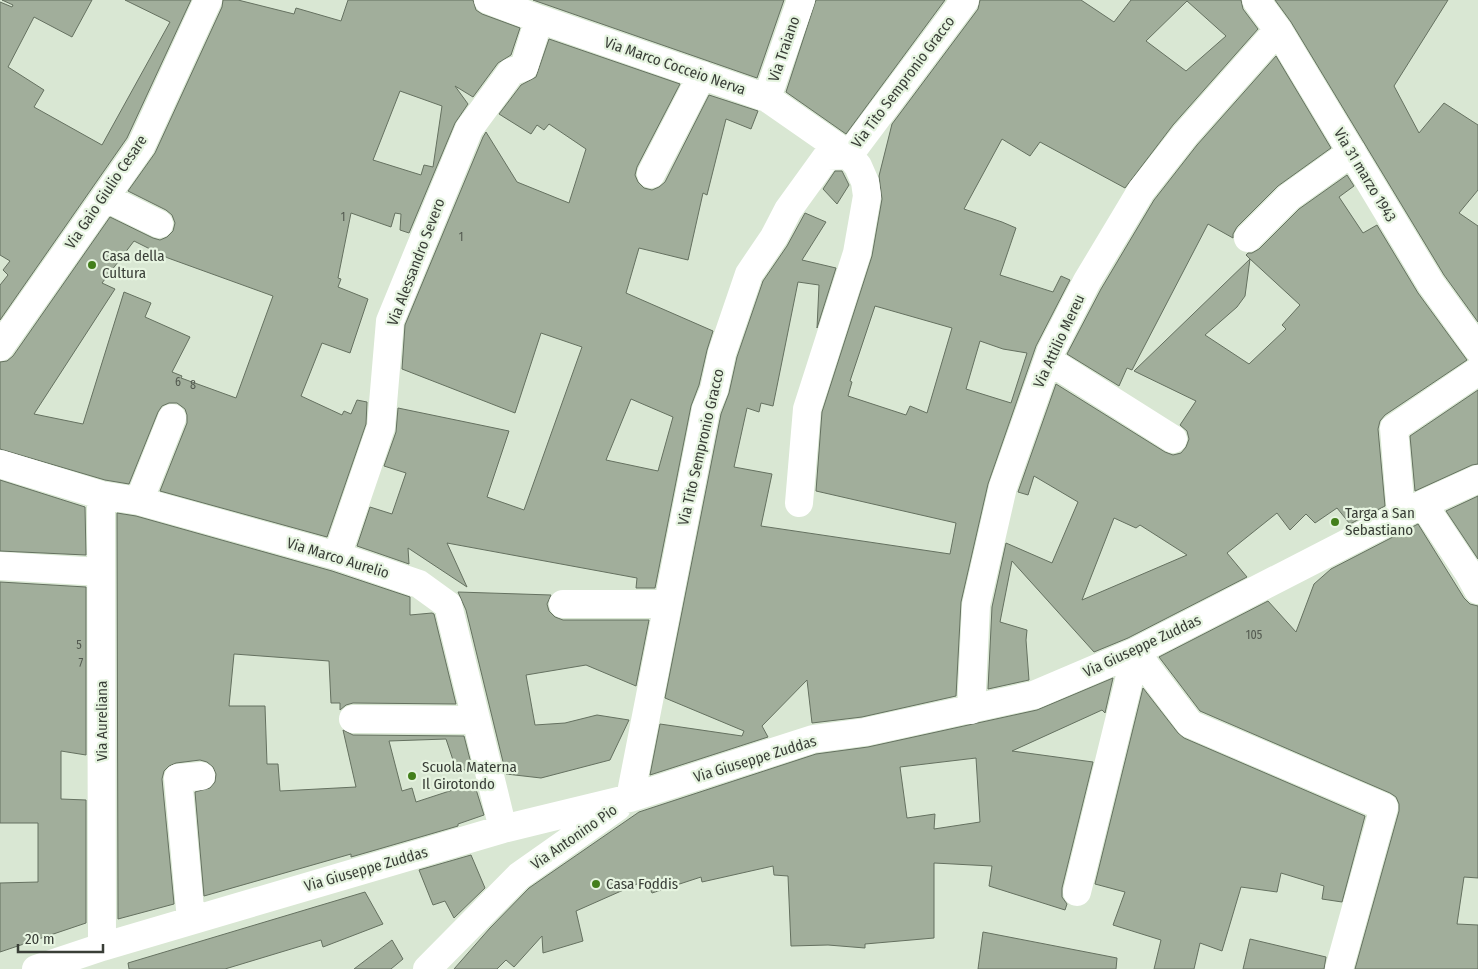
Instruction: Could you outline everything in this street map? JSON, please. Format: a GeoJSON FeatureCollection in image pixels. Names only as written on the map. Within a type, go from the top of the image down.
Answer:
{"type":"FeatureCollection","features":[{"type":"Feature","properties":{"kind":"street","name":"Via Gaio Giulio Cesare"},"geometry":{"type":"LineString","coordinates":[[0,347],[141,146],[208,0]]}},
{"type":"Feature","properties":{"kind":"street","name":"Via Marco Cocceio Nerva"},"geometry":{"type":"LineString","coordinates":[[488,0],[539,20],[767,98],[849,155]]}},
{"type":"Feature","properties":{"kind":"street","name":"Via Traiano"},"geometry":{"type":"LineString","coordinates":[[767,98],[801,0]]}},
{"type":"Feature","properties":{"kind":"street","name":"Via Tito Sempronio Gracco"},"geometry":{"type":"LineString","coordinates":[[630,798],[706,409],[714,390],[722,353],[749,274],[774,237],[788,210],[827,156],[849,155],[965,0]]}},
{"type":"Feature","properties":{"kind":"street","name":"Via 31 marzo 1943"},"geometry":{"type":"LineString","coordinates":[[1256,0],[1278,30],[1431,284],[1478,349]]}},
{"type":"Feature","properties":{"kind":"street","name":"Via Alessandro Severo"},"geometry":{"type":"LineString","coordinates":[[337,556],[381,427],[390,321],[470,129],[510,72],[524,68],[539,20]]}},
{"type":"Feature","properties":{"kind":"street","name":"Via Attilio Mereu"},"geometry":{"type":"LineString","coordinates":[[971,710],[976,605],[1003,487],[1048,360],[1087,281],[1141,191],[1184,135],[1278,30]]}},
{"type":"Feature","properties":{"kind":"street"},"geometry":{"type":"LineString","coordinates":[[651,174],[702,75]]}},
{"type":"Feature","properties":{"kind":"street"},"geometry":{"type":"LineString","coordinates":[[1248,238],[1289,197],[1352,152]]}},
{"type":"Feature","properties":{"kind":"street"},"geometry":{"type":"LineString","coordinates":[[799,503],[807,409],[857,253],[867,196],[865,182],[858,166],[849,155]]}},
{"type":"Feature","properties":{"kind":"street"},"geometry":{"type":"LineString","coordinates":[[106,198],[159,224]]}},
{"type":"Feature","properties":{"kind":"street"},"geometry":{"type":"LineString","coordinates":[[1048,360],[1173,439]]}},
{"type":"Feature","properties":{"kind":"street"},"geometry":{"type":"LineString","coordinates":[[1478,372],[1394,428],[1412,509],[1468,572],[1478,590]]}},
{"type":"Feature","properties":{"kind":"street"},"geometry":{"type":"LineString","coordinates":[[139,501],[172,418]]}},
{"type":"Feature","properties":{"kind":"street","name":"Via Marco Aurelio"},"geometry":{"type":"LineString","coordinates":[[0,464],[101,495],[139,501],[337,556],[419,584],[448,605],[503,829]]}},
{"type":"Feature","properties":{"kind":"street","name":"Via Giuseppe Zuddas"},"geometry":{"type":"LineString","coordinates":[[36,969],[102,946],[503,829],[630,798],[813,739],[865,732],[1034,695],[1140,659],[1412,509],[1478,480]]}},
{"type":"Feature","properties":{"kind":"street","name":"Via Aureliana"},"geometry":{"type":"LineString","coordinates":[[101,495],[102,946]]}},
{"type":"Feature","properties":{"kind":"street"},"geometry":{"type":"LineString","coordinates":[[0,566],[101,572]]}},
{"type":"Feature","properties":{"kind":"street"},"geometry":{"type":"LineString","coordinates":[[563,604],[668,604]]}},
{"type":"Feature","properties":{"kind":"street"},"geometry":{"type":"LineString","coordinates":[[1077,892],[1131,672],[1140,659],[1190,724],[1384,808],[1340,969]]}},
{"type":"Feature","properties":{"kind":"street"},"geometry":{"type":"LineString","coordinates":[[353,719],[476,720]]}},
{"type":"Feature","properties":{"kind":"street"},"geometry":{"type":"LineString","coordinates":[[191,920],[178,778],[201,776]]}},
{"type":"Feature","properties":{"kind":"street","name":"Via Antonino Pio"},"geometry":{"type":"LineString","coordinates":[[427,969],[519,876],[630,798]]}},
{"type":"Feature","properties":{"kind":"street","name":"Via Antonino Pio"},"geometry":{"type":"LineString","coordinates":[[503,829],[519,840],[527,849],[526,861],[519,876]]}},
{"type":"Feature","properties":{"kind":"building"},"geometry":{"type":"Polygon","coordinates":[[[2,0],[92,0],[72,37],[34,17],[8,67],[44,90],[34,107],[102,145],[170,22],[125,0],[191,0],[127,138],[0,320],[0,285],[8,275],[3,270],[10,261],[0,255],[0,2],[12,7],[13,5],[2,0]]]}},
{"type":"Feature","properties":{"kind":"building"},"geometry":{"type":"Polygon","coordinates":[[[223,0],[238,0],[294,14],[296,8],[341,21],[348,0],[473,0],[476,10],[482,14],[520,28],[511,55],[498,63],[473,97],[455,86],[468,104],[455,123],[409,233],[400,230],[401,214],[395,213],[391,227],[351,213],[338,278],[341,279],[338,287],[368,299],[350,353],[322,343],[301,396],[342,415],[344,411],[351,414],[357,400],[367,402],[366,424],[327,537],[160,491],[187,423],[185,409],[177,403],[169,403],[162,406],[158,412],[129,484],[105,480],[0,449],[0,362],[7,361],[13,356],[110,217],[160,240],[167,237],[173,231],[175,223],[172,215],[166,210],[128,191],[155,153],[222,7],[223,0]],[[400,91],[373,160],[421,175],[424,165],[433,167],[442,106],[400,91]],[[134,241],[102,283],[115,289],[34,414],[83,424],[124,292],[151,303],[145,317],[190,337],[172,372],[182,376],[181,378],[236,398],[273,296],[168,258],[134,241]]]}},
{"type":"Feature","properties":{"kind":"building"},"geometry":{"type":"Polygon","coordinates":[[[533,0],[784,0],[757,78],[533,0]]]}},
{"type":"Feature","properties":{"kind":"building"},"geometry":{"type":"Polygon","coordinates":[[[816,0],[945,0],[846,134],[786,92],[816,0]]]}},
{"type":"Feature","properties":{"kind":"building"},"geometry":{"type":"Polygon","coordinates":[[[980,0],[1081,0],[1114,22],[1131,0],[1241,0],[1243,9],[1258,29],[1173,125],[1125,188],[1040,142],[1030,156],[1002,139],[964,209],[1016,228],[1000,275],[1053,292],[1061,276],[1070,280],[1036,346],[988,484],[961,602],[956,696],[862,717],[812,723],[807,680],[762,726],[768,737],[650,775],[660,724],[742,736],[744,731],[665,698],[721,414],[729,393],[737,357],[763,281],[787,246],[805,213],[826,222],[802,260],[836,268],[817,328],[819,285],[798,282],[773,406],[761,403],[759,412],[747,408],[734,467],[772,474],[761,526],[950,554],[956,523],[816,491],[822,412],[872,256],[882,199],[879,176],[892,124],[978,9],[980,0]],[[1187,1],[1146,41],[1186,71],[1226,36],[1187,1]],[[875,306],[850,381],[852,382],[848,396],[906,415],[910,406],[927,413],[952,328],[875,306]],[[980,341],[966,389],[1011,403],[1027,353],[1003,349],[980,341]]]}},
{"type":"Feature","properties":{"kind":"building"},"geometry":{"type":"Polygon","coordinates":[[[1275,0],[1448,0],[1394,86],[1419,133],[1444,103],[1478,125],[1478,190],[1459,213],[1478,226],[1478,322],[1444,275],[1291,22],[1275,0]]]}},
{"type":"Feature","properties":{"kind":"building"},"geometry":{"type":"Polygon","coordinates":[[[549,39],[680,84],[637,167],[635,175],[638,182],[644,188],[652,190],[665,182],[709,95],[758,111],[751,129],[726,119],[707,195],[703,193],[688,260],[639,248],[626,293],[713,331],[699,385],[691,406],[655,588],[636,588],[637,578],[447,543],[467,587],[408,548],[409,564],[357,546],[370,507],[392,514],[406,473],[384,466],[396,432],[398,408],[509,431],[487,497],[524,510],[582,347],[541,333],[515,413],[402,369],[405,325],[486,132],[517,182],[569,203],[586,149],[549,124],[544,130],[537,125],[531,134],[499,114],[521,85],[536,77],[549,39]],[[631,399],[606,460],[658,471],[673,417],[631,399]]]}},
{"type":"Feature","properties":{"kind":"building"},"geometry":{"type":"Polygon","coordinates":[[[1276,56],[1331,148],[1278,186],[1237,227],[1233,238],[1208,224],[1132,370],[1127,368],[1119,386],[1067,354],[1101,289],[1154,200],[1197,145],[1276,56]]]}},
{"type":"Feature","properties":{"kind":"building"},"geometry":{"type":"Polygon","coordinates":[[[835,171],[842,171],[849,185],[837,204],[823,189],[835,171]]]}},
{"type":"Feature","properties":{"kind":"building"},"geometry":{"type":"Polygon","coordinates":[[[1347,175],[1354,186],[1339,197],[1363,233],[1377,225],[1418,293],[1467,360],[1385,415],[1380,421],[1378,429],[1385,506],[1350,524],[1337,508],[1315,523],[1306,514],[1290,530],[1277,513],[1227,553],[1247,577],[1128,638],[1094,652],[1012,561],[1000,622],[1027,630],[1029,680],[988,689],[992,607],[1006,543],[1052,563],[1078,502],[1034,476],[1028,495],[1018,492],[1056,384],[1165,452],[1173,455],[1181,453],[1189,439],[1187,431],[1180,425],[1196,401],[1134,371],[1250,259],[1246,255],[1248,253],[1259,249],[1299,209],[1347,175]],[[1250,259],[1245,296],[1237,307],[1205,335],[1249,364],[1286,329],[1282,325],[1300,305],[1250,259]],[[1114,518],[1082,600],[1187,555],[1140,525],[1136,528],[1114,518]]]}},
{"type":"Feature","properties":{"kind":"building"},"geometry":{"type":"Polygon","coordinates":[[[1478,390],[1478,464],[1415,491],[1410,436],[1478,390]]]}},
{"type":"Feature","properties":{"kind":"building"},"geometry":{"type":"Polygon","coordinates":[[[0,480],[85,507],[86,555],[0,551],[0,480]]]}},
{"type":"Feature","properties":{"kind":"building"},"geometry":{"type":"Polygon","coordinates":[[[1478,496],[1478,559],[1446,511],[1478,496]]]}},
{"type":"Feature","properties":{"kind":"building"},"geometry":{"type":"Polygon","coordinates":[[[117,513],[136,516],[332,571],[410,597],[410,615],[434,614],[456,704],[353,703],[346,705],[340,710],[340,703],[331,703],[329,661],[234,654],[229,706],[265,706],[267,764],[278,764],[280,791],[356,787],[343,730],[353,735],[464,736],[473,771],[456,769],[446,739],[389,741],[402,791],[412,788],[416,802],[474,783],[484,815],[458,824],[458,826],[372,851],[351,857],[351,854],[204,896],[195,792],[210,788],[215,782],[216,774],[213,767],[207,762],[200,760],[176,763],[164,771],[162,779],[174,904],[118,919],[117,513]]]}},
{"type":"Feature","properties":{"kind":"building"},"geometry":{"type":"Polygon","coordinates":[[[1418,524],[1464,598],[1470,604],[1478,606],[1478,878],[1464,877],[1457,924],[1478,925],[1478,969],[1355,969],[1399,811],[1396,797],[1200,711],[1159,657],[1268,601],[1296,632],[1314,584],[1331,569],[1418,524]]]}},
{"type":"Feature","properties":{"kind":"building"},"geometry":{"type":"Polygon","coordinates":[[[0,582],[86,587],[86,755],[61,751],[61,799],[86,800],[86,923],[0,952],[0,883],[38,882],[38,823],[0,823],[0,582]]]}},
{"type":"Feature","properties":{"kind":"building"},"geometry":{"type":"Polygon","coordinates":[[[458,592],[551,595],[547,604],[549,611],[555,617],[563,620],[649,620],[636,686],[586,665],[526,675],[535,725],[565,723],[597,715],[629,720],[610,760],[541,778],[506,774],[466,610],[458,592]]]}},
{"type":"Feature","properties":{"kind":"building"},"geometry":{"type":"Polygon","coordinates":[[[1113,678],[1105,713],[1102,710],[1012,751],[1093,762],[1062,888],[1062,897],[1067,904],[1065,910],[989,886],[992,866],[934,863],[934,938],[865,944],[865,948],[828,945],[791,946],[788,876],[774,875],[773,866],[702,882],[701,877],[652,893],[646,880],[576,911],[583,941],[543,953],[542,936],[514,967],[506,960],[497,969],[454,969],[529,888],[639,812],[816,754],[868,747],[1037,710],[1113,678]],[[976,758],[900,767],[907,818],[935,814],[934,829],[980,822],[976,758]]]}},
{"type":"Feature","properties":{"kind":"building"},"geometry":{"type":"Polygon","coordinates":[[[1143,688],[1184,738],[1365,816],[1342,902],[1322,899],[1324,886],[1281,873],[1277,892],[1241,887],[1222,951],[1200,943],[1194,969],[1154,969],[1161,940],[1113,925],[1125,892],[1095,884],[1143,688]]]}},
{"type":"Feature","properties":{"kind":"building"},"geometry":{"type":"Polygon","coordinates":[[[471,855],[485,888],[454,918],[445,901],[433,905],[419,870],[471,855]]]}},
{"type":"Feature","properties":{"kind":"building"},"geometry":{"type":"Polygon","coordinates":[[[365,892],[383,924],[323,947],[321,940],[225,969],[129,969],[128,963],[365,892]]]}},
{"type":"Feature","properties":{"kind":"building"},"geometry":{"type":"Polygon","coordinates":[[[983,932],[1117,958],[1116,969],[978,969],[983,932]]]}},
{"type":"Feature","properties":{"kind":"building"},"geometry":{"type":"Polygon","coordinates":[[[1250,939],[1326,957],[1324,969],[1243,969],[1250,939]]]}},
{"type":"Feature","properties":{"kind":"building"},"geometry":{"type":"Polygon","coordinates":[[[392,940],[403,959],[391,969],[354,969],[392,940]]]}},
{"type":"Feature","properties":{"kind":"place","name":"Casa della Cultura"},"geometry":{"type":"Point","coordinates":[92,265]}},
{"type":"Feature","properties":{"kind":"place","name":"Targa a San Sebastiano"},"geometry":{"type":"Point","coordinates":[1335,522]}},
{"type":"Feature","properties":{"kind":"place","name":"Scuola Materna Il Girotondo"},"geometry":{"type":"Point","coordinates":[412,776]}},
{"type":"Feature","properties":{"kind":"place","name":"Casa Foddis"},"geometry":{"type":"Point","coordinates":[596,884]}}]}
